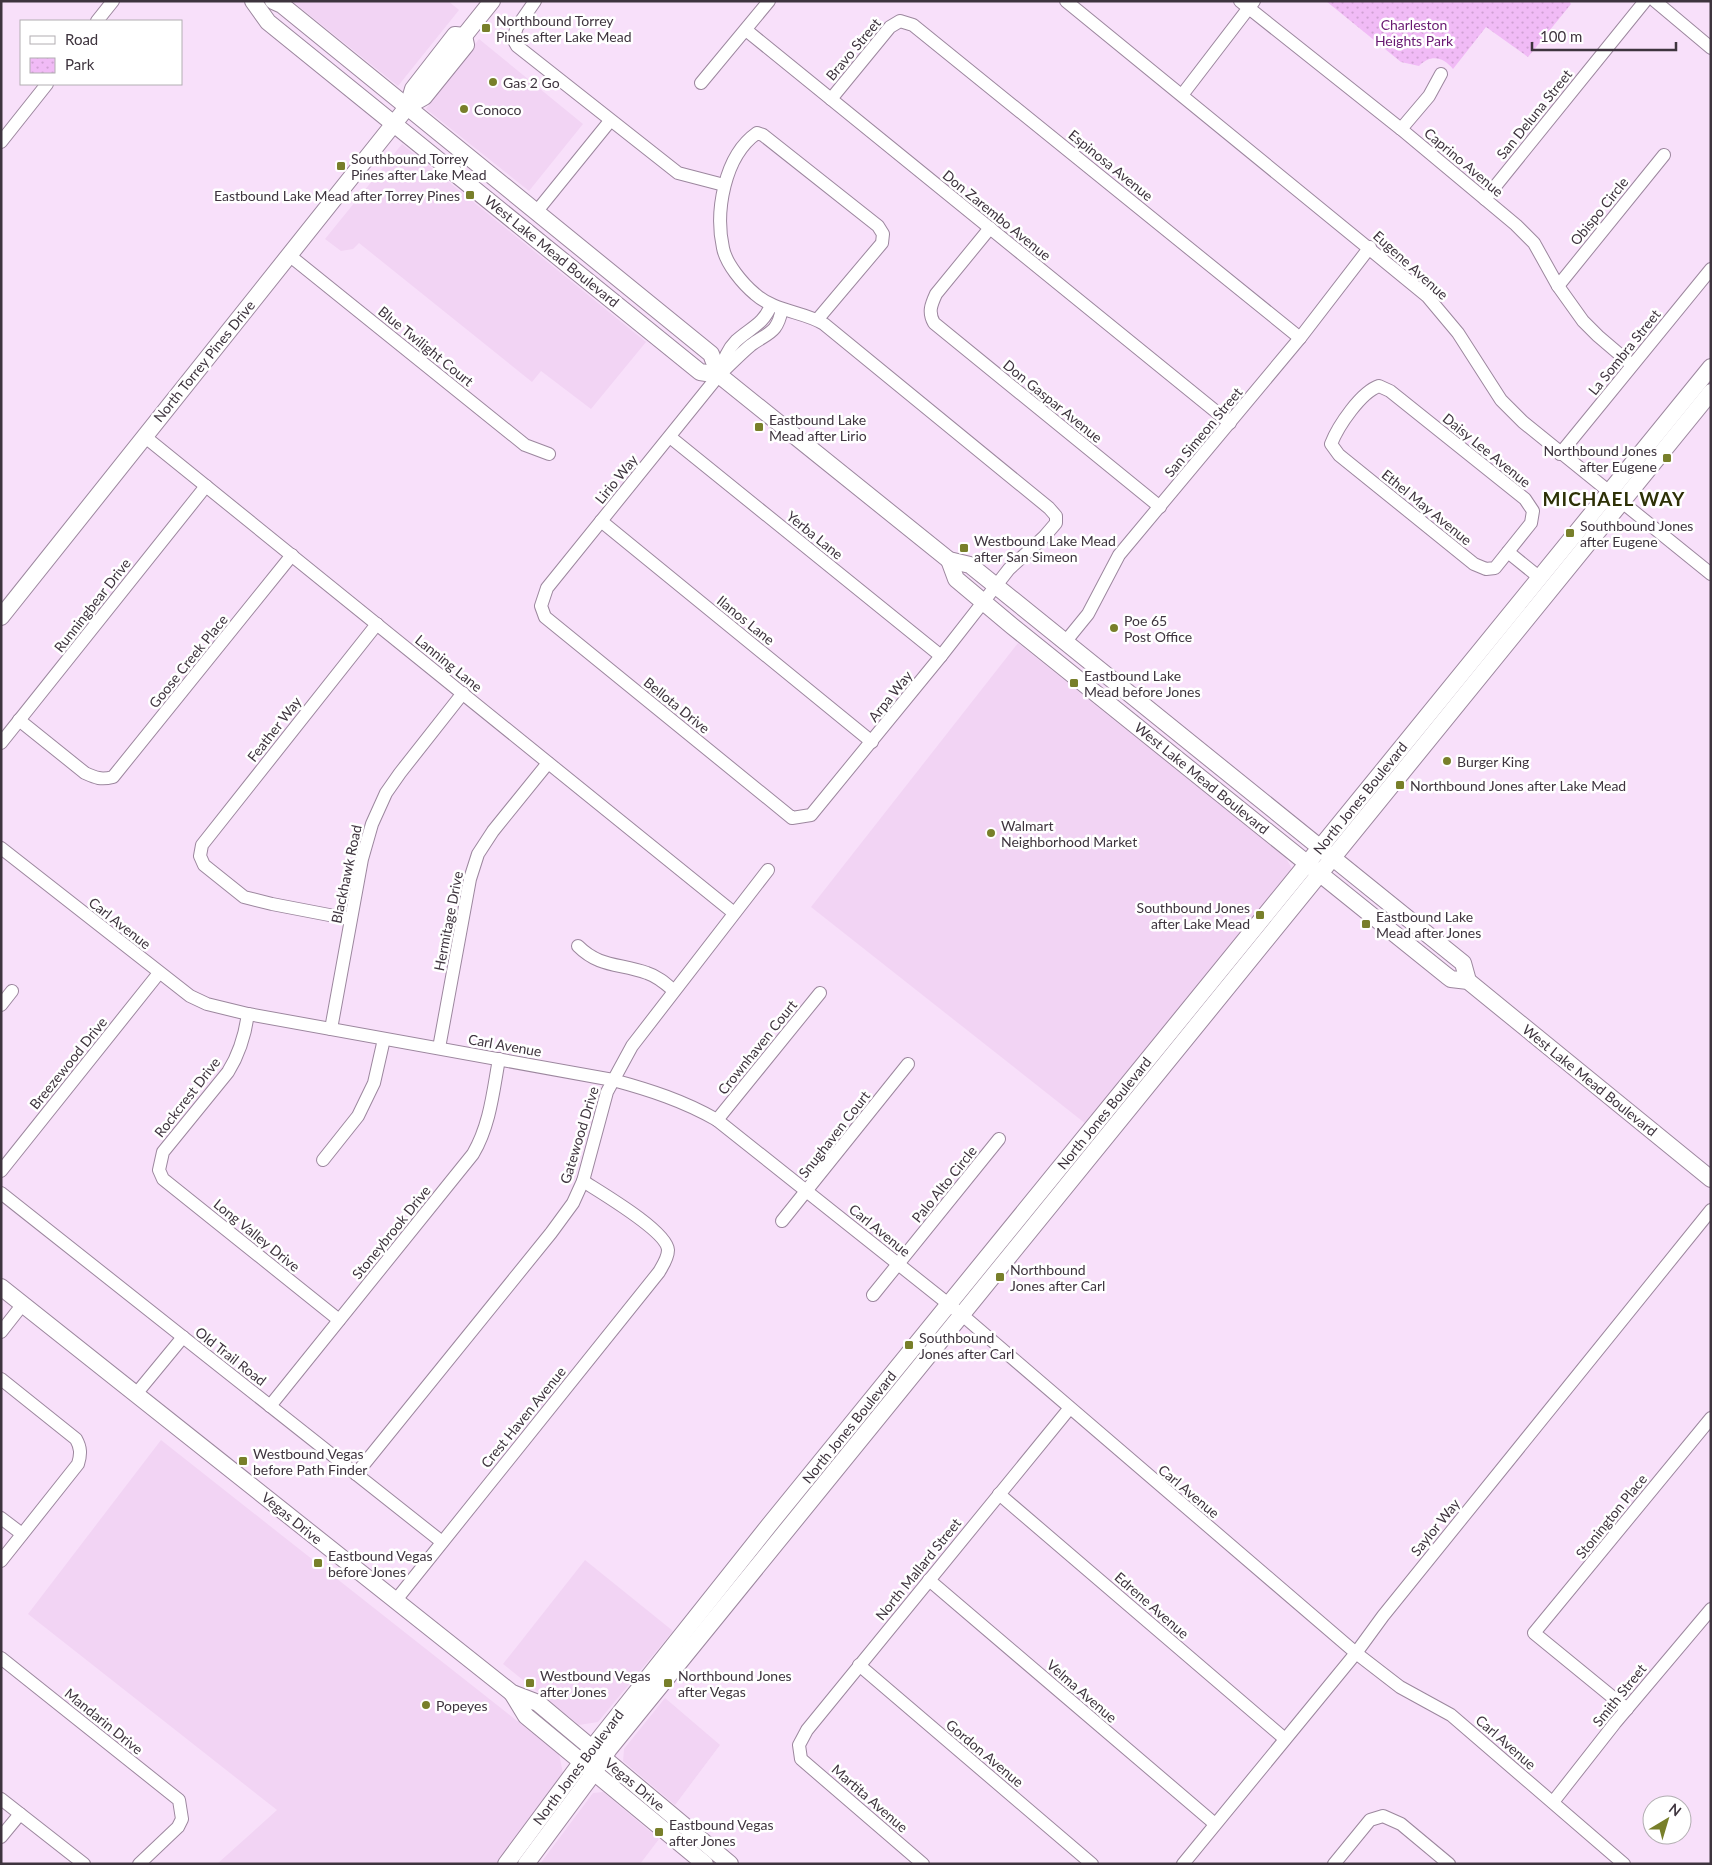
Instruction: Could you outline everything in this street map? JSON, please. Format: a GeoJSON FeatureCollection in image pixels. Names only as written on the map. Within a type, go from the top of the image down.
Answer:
{"type":"FeatureCollection","features":[{"type":"Feature","properties":{"kind":"main road","name":"West Lake Mead Boulevard"},"geometry":{"type":"LineString","coordinates":[[253,1],[268,22],[700,372],[719,375],[949,560],[970,565],[1142,702],[1463,963],[1468,981]]}},
{"type":"Feature","properties":{"kind":"main road","name":"West Lake Mead Boulevard"},"geometry":{"type":"LineString","coordinates":[[273,1],[282,5],[408,106],[711,354],[719,375]]}},
{"type":"Feature","properties":{"kind":"main road","name":"North Torrey Pines Drive"},"geometry":{"type":"LineString","coordinates":[[2,616],[408,106],[424,97],[466,45],[464,36],[492,1]]}},
{"type":"Feature","properties":{"kind":"main road"},"geometry":{"type":"LineString","coordinates":[[598,288],[611,271]]}},
{"type":"Feature","properties":{"kind":"main road","name":"North Jones Boulevard"},"geometry":{"type":"LineString","coordinates":[[1326,852],[1506,646],[1711,367]]}},
{"type":"Feature","properties":{"kind":"main road","name":"North Jones Boulevard"},"geometry":{"type":"LineString","coordinates":[[955,1309],[1105,1137],[1141,1092],[1493,635],[1540,578],[1711,392]]}},
{"type":"Feature","properties":{"kind":"main road","name":"West Lake Mead Boulevard"},"geometry":{"type":"LineString","coordinates":[[949,560],[956,579],[1012,626],[1451,979],[1468,981],[1711,1178]]}},
{"type":"Feature","properties":{"kind":"main road"},"geometry":{"type":"LineString","coordinates":[[1012,626],[1030,629],[1050,644],[1057,646],[1066,641]]}},
{"type":"Feature","properties":{"kind":"main road"},"geometry":{"type":"LineString","coordinates":[[1493,635],[1506,646]]}},
{"type":"Feature","properties":{"kind":"main road"},"geometry":{"type":"LineString","coordinates":[[1084,683],[1110,693],[1126,703],[1142,702]]}},
{"type":"Feature","properties":{"kind":"main road"},"geometry":{"type":"LineString","coordinates":[[1128,718],[1146,719],[1182,744],[1200,750]]}},
{"type":"Feature","properties":{"kind":"main road","name":"North Jones Boulevard"},"geometry":{"type":"LineString","coordinates":[[506,1864],[593,1759],[955,1309],[1170,1032],[1313,868]]}},
{"type":"Feature","properties":{"kind":"main road"},"geometry":{"type":"LineString","coordinates":[[1141,1092],[1141,1079],[1167,1044],[1170,1032]]}},
{"type":"Feature","properties":{"kind":"main road"},"geometry":{"type":"LineString","coordinates":[[1105,1137],[1109,1121],[1131,1093],[1138,1072]]}},
{"type":"Feature","properties":{"kind":"main road","name":"Vegas Drive"},"geometry":{"type":"LineString","coordinates":[[1,1287],[512,1693],[526,1716],[593,1759],[730,1864]]}},
{"type":"Feature","properties":{"kind":"main road","name":"North Jones Boulevard"},"geometry":{"type":"LineString","coordinates":[[526,1864],[593,1759]]}},
{"type":"Feature","properties":{"kind":"main road","name":"Vegas Drive"},"geometry":{"type":"LineString","coordinates":[[593,1759],[705,1864]]}},
{"type":"Feature","properties":{"kind":"street"},"geometry":{"type":"LineString","coordinates":[[98,20],[113,1]]}},
{"type":"Feature","properties":{"kind":"street"},"geometry":{"type":"LineString","coordinates":[[535,1],[517,27],[513,39],[517,46],[678,173],[724,185]]}},
{"type":"Feature","properties":{"kind":"street"},"geometry":{"type":"LineString","coordinates":[[701,83],[769,1]]}},
{"type":"Feature","properties":{"kind":"street","name":"Eugene Avenue"},"geometry":{"type":"LineString","coordinates":[[1066,1],[1370,247],[1427,296],[1458,333],[1501,400],[1560,454],[1711,574]]}},
{"type":"Feature","properties":{"kind":"street","name":"San Deluna Street"},"geometry":{"type":"LineString","coordinates":[[1485,199],[1645,1]]}},
{"type":"Feature","properties":{"kind":"street"},"geometry":{"type":"LineString","coordinates":[[1655,1],[1711,48]]}},
{"type":"Feature","properties":{"kind":"street"},"geometry":{"type":"LineString","coordinates":[[1182,95],[1247,4]]}},
{"type":"Feature","properties":{"kind":"street","name":"Caprino Avenue"},"geometry":{"type":"LineString","coordinates":[[1247,4],[1401,129],[1485,199],[1534,243],[1558,286],[1583,321],[1632,365]]}},
{"type":"Feature","properties":{"kind":"street","name":"Bravo Street"},"geometry":{"type":"LineString","coordinates":[[832,99],[890,27],[900,21]]}},
{"type":"Feature","properties":{"kind":"street","name":"Espinosa Avenue"},"geometry":{"type":"LineString","coordinates":[[900,21],[913,24],[1300,338]]}},
{"type":"Feature","properties":{"kind":"street","name":"Don Zarembo Avenue"},"geometry":{"type":"LineString","coordinates":[[746,30],[1230,423]]}},
{"type":"Feature","properties":{"kind":"street"},"geometry":{"type":"LineString","coordinates":[[1401,129],[1429,96],[1441,74]]}},
{"type":"Feature","properties":{"kind":"street"},"geometry":{"type":"LineString","coordinates":[[1,142],[46,85]]}},
{"type":"Feature","properties":{"kind":"street"},"geometry":{"type":"LineString","coordinates":[[537,211],[610,121]]}},
{"type":"Feature","properties":{"kind":"street"},"geometry":{"type":"LineString","coordinates":[[756,133],[763,135],[878,226],[883,234],[882,243],[817,320],[810,316],[776,307],[756,295],[746,286],[723,250],[720,226],[724,185],[730,167],[751,137],[756,133]]}},
{"type":"Feature","properties":{"kind":"street","name":"Obispo Circle"},"geometry":{"type":"LineString","coordinates":[[1558,286],[1664,155]]}},
{"type":"Feature","properties":{"kind":"street","name":"Don Gaspar Avenue"},"geometry":{"type":"LineString","coordinates":[[990,228],[936,294],[930,306],[930,315],[934,323],[1160,507]]}},
{"type":"Feature","properties":{"kind":"street","name":"San Simeon Street"},"geometry":{"type":"LineString","coordinates":[[1066,641],[1088,614],[1119,555],[1300,338],[1370,247]]}},
{"type":"Feature","properties":{"kind":"street","name":"Blue Twilight Court"},"geometry":{"type":"LineString","coordinates":[[289,255],[525,445],[549,454]]}},
{"type":"Feature","properties":{"kind":"street","name":"La Sombra Street"},"geometry":{"type":"LineString","coordinates":[[1560,454],[1711,269]]}},
{"type":"Feature","properties":{"kind":"street","name":"Lirio Way"},"geometry":{"type":"LineString","coordinates":[[541,606],[547,588],[719,375],[750,346],[772,332],[778,325],[776,307]]}},
{"type":"Feature","properties":{"kind":"street","name":"Arpa Way"},"geometry":{"type":"LineString","coordinates":[[802,818],[811,815],[872,742],[1009,569],[1044,537],[1056,523],[1056,516],[1027,490],[817,320]]}},
{"type":"Feature","properties":{"kind":"street","name":"Daisy Lee Avenue"},"geometry":{"type":"LineString","coordinates":[[1331,444],[1336,430],[1370,389],[1379,386],[1390,391],[1526,499],[1533,511],[1531,523],[1508,552]]}},
{"type":"Feature","properties":{"kind":"street","name":"Lanning Lane"},"geometry":{"type":"LineString","coordinates":[[144,436],[734,913]]}},
{"type":"Feature","properties":{"kind":"street","name":"Yerba Lane"},"geometry":{"type":"LineString","coordinates":[[670,437],[941,656]]}},
{"type":"Feature","properties":{"kind":"street","name":"Ethel May Avenue"},"geometry":{"type":"LineString","coordinates":[[1331,444],[1339,455],[1474,564],[1486,569],[1494,568],[1508,552]]}},
{"type":"Feature","properties":{"kind":"street","name":"Runningbear Drive"},"geometry":{"type":"LineString","coordinates":[[1,743],[206,486]]}},
{"type":"Feature","properties":{"kind":"street","name":"Ilanos Lane"},"geometry":{"type":"LineString","coordinates":[[601,521],[872,742]]}},
{"type":"Feature","properties":{"kind":"street"},"geometry":{"type":"LineString","coordinates":[[1508,552],[1540,578]]}},
{"type":"Feature","properties":{"kind":"street","name":"Goose Creek Place"},"geometry":{"type":"LineString","coordinates":[[19,720],[85,773],[104,780],[113,777],[292,555]]}},
{"type":"Feature","properties":{"kind":"street","name":"Bellota Drive"},"geometry":{"type":"LineString","coordinates":[[541,606],[545,617],[792,818],[802,818]]}},
{"type":"Feature","properties":{"kind":"street","name":"Feather Way"},"geometry":{"type":"LineString","coordinates":[[350,919],[272,904],[244,896],[204,865],[200,856],[202,845],[377,624]]}},
{"type":"Feature","properties":{"kind":"street","name":"Blackhawk Road"},"geometry":{"type":"LineString","coordinates":[[331,1029],[362,859],[372,824],[386,793],[463,693]]}},
{"type":"Feature","properties":{"kind":"street","name":"Hermitage Drive"},"geometry":{"type":"LineString","coordinates":[[439,1048],[470,879],[478,854],[493,831],[548,763]]}},
{"type":"Feature","properties":{"kind":"street","name":"Carl Avenue"},"geometry":{"type":"LineString","coordinates":[[1,848],[159,973],[190,996],[207,1004],[248,1014],[613,1080],[661,1093],[689,1104],[717,1120],[955,1309],[1356,1653],[1400,1687],[1451,1715],[1624,1864]]}},
{"type":"Feature","properties":{"kind":"street","name":"Gatewood Drive"},"geometry":{"type":"LineString","coordinates":[[356,1474],[551,1233],[573,1203],[583,1181],[608,1092],[632,1046],[673,990],[768,870]]}},
{"type":"Feature","properties":{"kind":"street"},"geometry":{"type":"LineString","coordinates":[[578,946],[589,957],[612,966],[646,973],[673,990]]}},
{"type":"Feature","properties":{"kind":"street","name":"Breezewood Drive"},"geometry":{"type":"LineString","coordinates":[[1,1171],[159,973]]}},
{"type":"Feature","properties":{"kind":"street"},"geometry":{"type":"LineString","coordinates":[[1,1005],[12,991]]}},
{"type":"Feature","properties":{"kind":"street","name":"Crownhaven Court"},"geometry":{"type":"LineString","coordinates":[[717,1120],[820,993]]}},
{"type":"Feature","properties":{"kind":"street","name":"Rockcrest Drive"},"geometry":{"type":"LineString","coordinates":[[159,1170],[163,1152],[228,1072],[237,1057],[248,1014]]}},
{"type":"Feature","properties":{"kind":"street"},"geometry":{"type":"LineString","coordinates":[[323,1160],[358,1116],[374,1083],[384,1039]]}},
{"type":"Feature","properties":{"kind":"street","name":"Stoneybrook Drive"},"geometry":{"type":"LineString","coordinates":[[270,1406],[473,1154],[482,1138],[488,1119],[499,1059]]}},
{"type":"Feature","properties":{"kind":"street","name":"Snughaven Court"},"geometry":{"type":"LineString","coordinates":[[782,1221],[808,1191],[908,1064]]}},
{"type":"Feature","properties":{"kind":"street","name":"Palo Alto Circle"},"geometry":{"type":"LineString","coordinates":[[873,1295],[1000,1139]]}},
{"type":"Feature","properties":{"kind":"street","name":"Long Valley Drive"},"geometry":{"type":"LineString","coordinates":[[159,1170],[163,1179],[339,1320]]}},
{"type":"Feature","properties":{"kind":"street","name":"Crest Haven Avenue"},"geometry":{"type":"LineString","coordinates":[[396,1600],[659,1272],[668,1250],[665,1242],[654,1230],[583,1181]]}},
{"type":"Feature","properties":{"kind":"street","name":"Old Trail Road"},"geometry":{"type":"LineString","coordinates":[[1,1193],[442,1542]]}},
{"type":"Feature","properties":{"kind":"street","name":"Saylor Way"},"geometry":{"type":"LineString","coordinates":[[1183,1864],[1356,1653],[1392,1604],[1711,1210]]}},
{"type":"Feature","properties":{"kind":"street"},"geometry":{"type":"LineString","coordinates":[[1,1332],[23,1304]]}},
{"type":"Feature","properties":{"kind":"street"},"geometry":{"type":"LineString","coordinates":[[136,1394],[183,1337]]}},
{"type":"Feature","properties":{"kind":"street"},"geometry":{"type":"LineString","coordinates":[[1,1378],[76,1439],[80,1447],[78,1464],[1,1561]]}},
{"type":"Feature","properties":{"kind":"street","name":"North Mallard Street"},"geometry":{"type":"LineString","coordinates":[[799,1753],[799,1745],[807,1730],[1069,1408]]}},
{"type":"Feature","properties":{"kind":"street","name":"Stonington Place"},"geometry":{"type":"LineString","coordinates":[[1627,1709],[1534,1634],[1711,1418]]}},
{"type":"Feature","properties":{"kind":"street","name":"Edrene Avenue"},"geometry":{"type":"LineString","coordinates":[[999,1494],[1285,1739]]}},
{"type":"Feature","properties":{"kind":"street"},"geometry":{"type":"LineString","coordinates":[[1,1518],[22,1534]]}},
{"type":"Feature","properties":{"kind":"street","name":"Velma Avenue"},"geometry":{"type":"LineString","coordinates":[[929,1580],[1215,1824]]}},
{"type":"Feature","properties":{"kind":"street","name":"Smith Street"},"geometry":{"type":"LineString","coordinates":[[1553,1802],[1627,1709],[1711,1610]]}},
{"type":"Feature","properties":{"kind":"street","name":"Mandarin Drive"},"geometry":{"type":"LineString","coordinates":[[1,1658],[179,1800],[182,1819],[178,1828],[139,1864]]}},
{"type":"Feature","properties":{"kind":"street","name":"Gordon Avenue"},"geometry":{"type":"LineString","coordinates":[[859,1665],[1092,1864]]}},
{"type":"Feature","properties":{"kind":"street","name":"Martita Avenue"},"geometry":{"type":"LineString","coordinates":[[799,1753],[801,1759],[924,1864]]}},
{"type":"Feature","properties":{"kind":"street"},"geometry":{"type":"LineString","coordinates":[[1,1799],[84,1864]]}},
{"type":"Feature","properties":{"kind":"street"},"geometry":{"type":"LineString","coordinates":[[1,1837],[20,1814]]}},
{"type":"Feature","properties":{"kind":"street"},"geometry":{"type":"LineString","coordinates":[[1334,1864],[1370,1820],[1377,1816],[1383,1816],[1400,1824],[1449,1864]]}},
{"type":"Feature","properties":{"kind":"shaded area"},"geometry":{"type":"Polygon","coordinates":[[[292,1],[448,1],[459,10],[398,86],[292,1]]]}},
{"type":"Feature","properties":{"kind":"shaded area"},"geometry":{"type":"Polygon","coordinates":[[[479,39],[583,124],[529,191],[426,109],[479,39]]]}},
{"type":"Feature","properties":{"kind":"shaded area"},"geometry":{"type":"Polygon","coordinates":[[[402,144],[646,342],[591,409],[541,371],[532,382],[359,243],[353,249],[341,251],[325,239],[402,144]]]}},
{"type":"Feature","properties":{"kind":"shaded area"},"geometry":{"type":"Polygon","coordinates":[[[1018,643],[1286,858],[1292,872],[1086,1124],[811,907],[1018,643]]]}},
{"type":"Feature","properties":{"kind":"shaded area"},"geometry":{"type":"Polygon","coordinates":[[[161,1440],[559,1754],[563,1773],[503,1864],[217,1864],[277,1810],[28,1614],[161,1440]]]}},
{"type":"Feature","properties":{"kind":"shaded area"},"geometry":{"type":"Polygon","coordinates":[[[585,1560],[673,1631],[598,1722],[579,1725],[503,1664],[585,1560]]]}},
{"type":"Feature","properties":{"kind":"shaded area"},"geometry":{"type":"Polygon","coordinates":[[[665,1698],[720,1745],[675,1805],[623,1761],[624,1749],[665,1698]]]}},
{"type":"Feature","properties":{"kind":"shaded area"},"geometry":{"type":"Polygon","coordinates":[[[603,1792],[659,1839],[640,1864],[540,1864],[593,1793],[603,1792]]]}},
{"type":"Feature","properties":{"kind":"green space","name":"Charleston Heights Park"},"geometry":{"type":"Polygon","coordinates":[[[1326,1],[1569,1],[1571,4],[1528,57],[1486,27],[1453,69],[1445,62],[1437,59],[1428,60],[1419,66],[1401,62],[1326,1]]]}},
{"type":"Feature","properties":{"kind":"place","name":"Northbound Torrey Pines after Lake Mead"},"geometry":{"type":"Point","coordinates":[486,28]}},
{"type":"Feature","properties":{"kind":"place","name":"Gas 2 Go"},"geometry":{"type":"Point","coordinates":[493,82]}},
{"type":"Feature","properties":{"kind":"place","name":"Conoco"},"geometry":{"type":"Point","coordinates":[464,109]}},
{"type":"Feature","properties":{"kind":"place","name":"Southbound Torrey Pines after Lake Mead"},"geometry":{"type":"Point","coordinates":[341,166]}},
{"type":"Feature","properties":{"kind":"place","name":"Eastbound Lake Mead after Torrey Pines"},"geometry":{"type":"Point","coordinates":[470,195]}},
{"type":"Feature","properties":{"kind":"place","name":"Eastbound Lake Mead after Lirio"},"geometry":{"type":"Point","coordinates":[759,427]}},
{"type":"Feature","properties":{"kind":"place","name":"Northbound Jones after Eugene"},"geometry":{"type":"Point","coordinates":[1667,458]}},
{"type":"Feature","properties":{"kind":"place","name":"Southbound Jones after Eugene"},"geometry":{"type":"Point","coordinates":[1570,533]}},
{"type":"Feature","properties":{"kind":"place","name":"Westbound Lake Mead after San Simeon"},"geometry":{"type":"Point","coordinates":[964,548]}},
{"type":"Feature","properties":{"kind":"place","name":"Poe 65 Post Office"},"geometry":{"type":"Point","coordinates":[1114,628]}},
{"type":"Feature","properties":{"kind":"place","name":"Eastbound Lake Mead before Jones"},"geometry":{"type":"Point","coordinates":[1074,683]}},
{"type":"Feature","properties":{"kind":"place","name":"Burger King"},"geometry":{"type":"Point","coordinates":[1447,761]}},
{"type":"Feature","properties":{"kind":"place","name":"Northbound Jones after Lake Mead"},"geometry":{"type":"Point","coordinates":[1400,785]}},
{"type":"Feature","properties":{"kind":"place","name":"Walmart Neighborhood Market"},"geometry":{"type":"Point","coordinates":[991,833]}},
{"type":"Feature","properties":{"kind":"place","name":"Southbound Jones after Lake Mead"},"geometry":{"type":"Point","coordinates":[1260,915]}},
{"type":"Feature","properties":{"kind":"place","name":"Eastbound Lake Mead after Jones"},"geometry":{"type":"Point","coordinates":[1366,924]}},
{"type":"Feature","properties":{"kind":"place","name":"Northbound Jones after Carl"},"geometry":{"type":"Point","coordinates":[1000,1277]}},
{"type":"Feature","properties":{"kind":"place","name":"Southbound Jones after Carl"},"geometry":{"type":"Point","coordinates":[909,1345]}},
{"type":"Feature","properties":{"kind":"place","name":"Westbound Vegas before Path Finder"},"geometry":{"type":"Point","coordinates":[243,1461]}},
{"type":"Feature","properties":{"kind":"place","name":"Eastbound Vegas before Jones"},"geometry":{"type":"Point","coordinates":[318,1563]}},
{"type":"Feature","properties":{"kind":"place","name":"Westbound Vegas after Jones"},"geometry":{"type":"Point","coordinates":[530,1683]}},
{"type":"Feature","properties":{"kind":"place","name":"Northbound Jones after Vegas"},"geometry":{"type":"Point","coordinates":[668,1683]}},
{"type":"Feature","properties":{"kind":"place","name":"Popeyes"},"geometry":{"type":"Point","coordinates":[426,1705]}},
{"type":"Feature","properties":{"kind":"place","name":"Eastbound Vegas after Jones"},"geometry":{"type":"Point","coordinates":[659,1832]}},
{"type":"Feature","properties":{"kind":"district","name":"MICHAEL WAY"},"geometry":{"type":"Point","coordinates":[1614,498]}}]}
